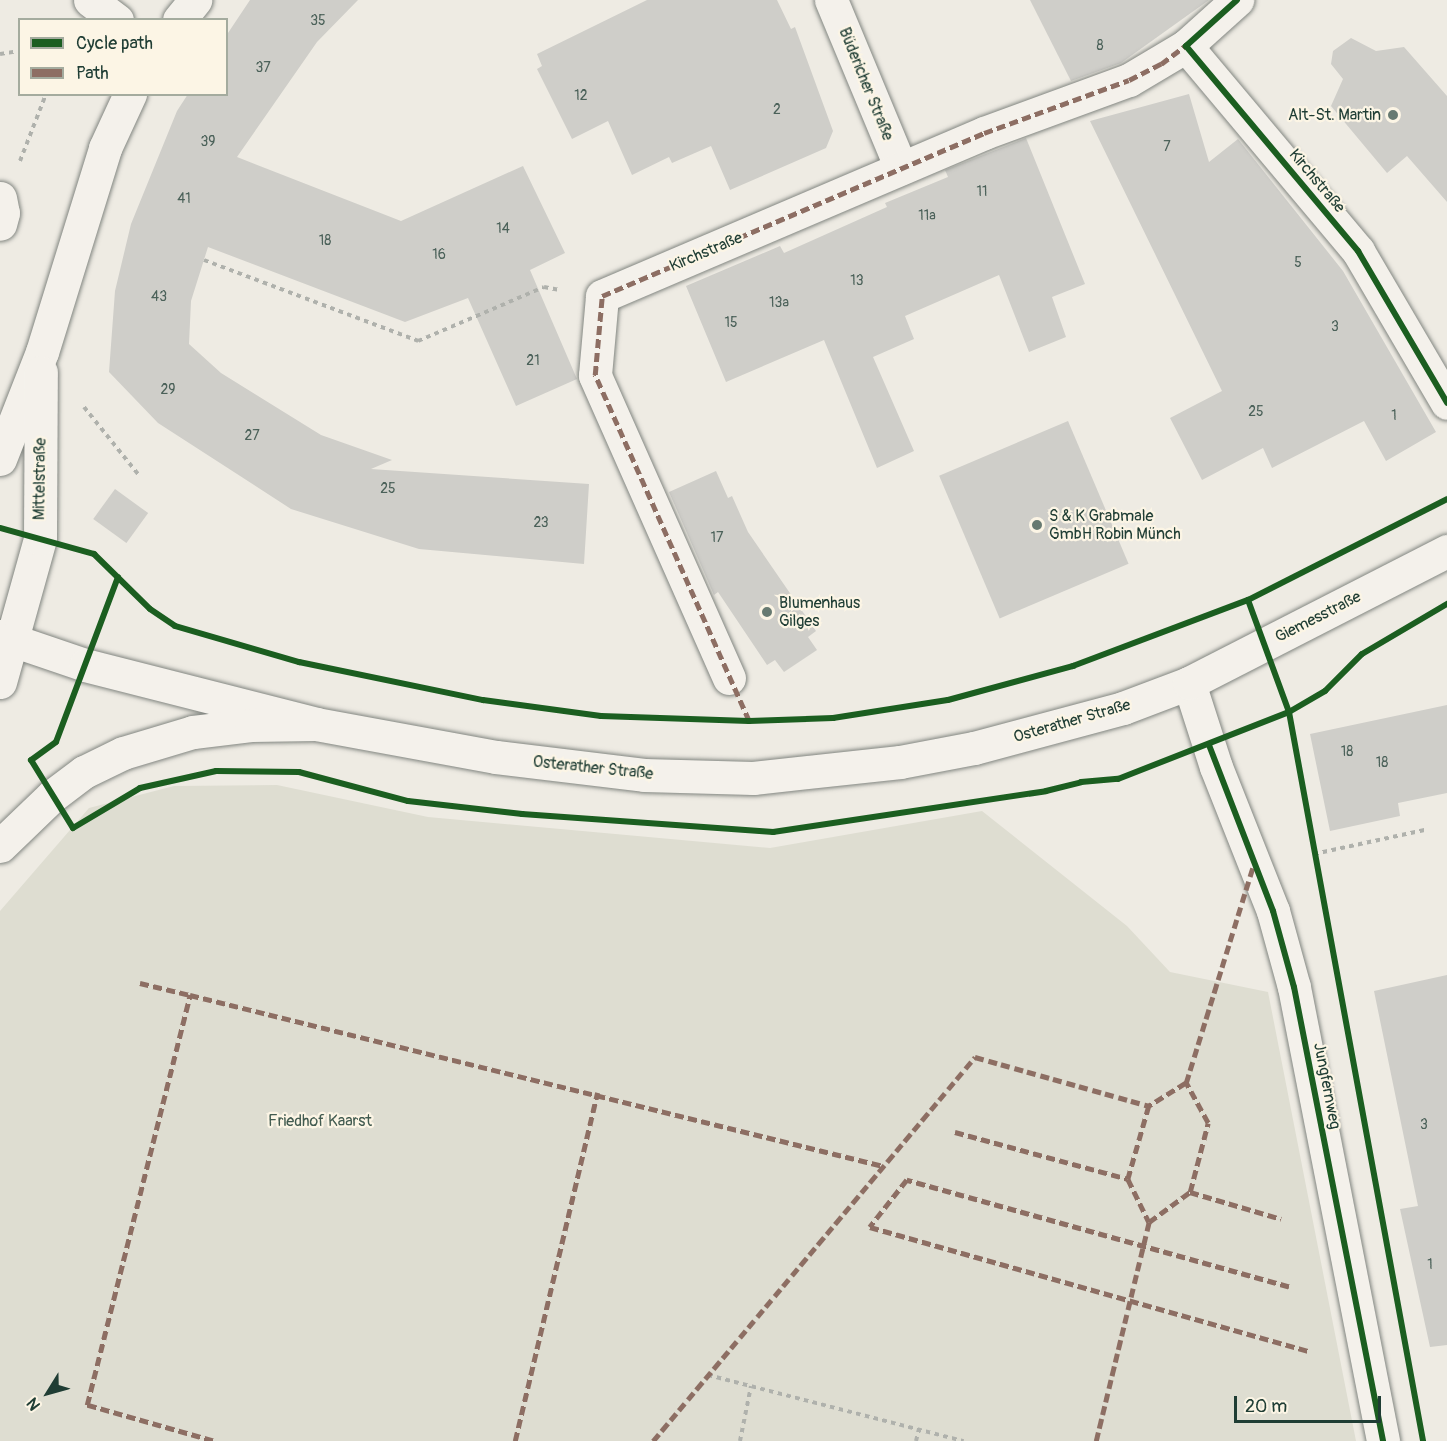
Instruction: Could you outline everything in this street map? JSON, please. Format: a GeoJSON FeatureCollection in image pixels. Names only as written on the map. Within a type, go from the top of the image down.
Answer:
{"type":"FeatureCollection","features":[{"type":"Feature","properties":{"kind":"main road"},"geometry":{"type":"LineString","coordinates":[[90,0],[114,18]]}},
{"type":"Feature","properties":{"kind":"main road"},"geometry":{"type":"LineString","coordinates":[[181,18],[195,0]]}},
{"type":"Feature","properties":{"kind":"main road","name":"Büdericher Straße"},"geometry":{"type":"LineString","coordinates":[[831,0],[901,168]]}},
{"type":"Feature","properties":{"kind":"main road","name":"Kirchstraße"},"geometry":{"type":"LineString","coordinates":[[602,296],[901,168],[1129,80],[1186,46],[1237,0]]}},
{"type":"Feature","properties":{"kind":"main road","name":"Kirchstraße"},"geometry":{"type":"LineString","coordinates":[[1186,46],[1358,251],[1447,401]]}},
{"type":"Feature","properties":{"kind":"main road","name":"Mittelstraße"},"geometry":{"type":"LineString","coordinates":[[0,459],[42,352],[94,182],[128,96]]}},
{"type":"Feature","properties":{"kind":"main road"},"geometry":{"type":"LineString","coordinates":[[602,296],[595,375],[729,678]]}},
{"type":"Feature","properties":{"kind":"main road","name":"Mittelstraße"},"geometry":{"type":"LineString","coordinates":[[0,682],[6,638],[40,538],[42,352]]}},
{"type":"Feature","properties":{"kind":"main road","name":"Giemesstraße"},"geometry":{"type":"LineString","coordinates":[[1189,683],[1447,551]]}},
{"type":"Feature","properties":{"kind":"main road","name":"Osterather Straße"},"geometry":{"type":"LineString","coordinates":[[6,638],[85,665],[316,724],[496,757],[644,775],[753,778],[900,762],[974,747],[1113,711],[1189,683]]}},
{"type":"Feature","properties":{"kind":"main road","name":"Jungfernweg"},"geometry":{"type":"LineString","coordinates":[[1189,683],[1216,767],[1273,911],[1294,987],[1383,1441]]}},
{"type":"Feature","properties":{"kind":"main road"},"geometry":{"type":"LineString","coordinates":[[0,846],[52,796],[84,772],[123,753],[193,732],[251,725],[316,724]]}},
{"type":"Feature","properties":{"kind":"path"},"geometry":{"type":"LineString","coordinates":[[0,54],[18,51]]}},
{"type":"Feature","properties":{"kind":"path"},"geometry":{"type":"LineString","coordinates":[[1,212],[45,96]]}},
{"type":"Feature","properties":{"kind":"path"},"geometry":{"type":"LineString","coordinates":[[204,260],[418,341],[544,287],[602,296]]}},
{"type":"Feature","properties":{"kind":"path"},"geometry":{"type":"LineString","coordinates":[[42,352],[138,474]]}},
{"type":"Feature","properties":{"kind":"path"},"geometry":{"type":"LineString","coordinates":[[1314,854],[1424,830]]}},
{"type":"Feature","properties":{"kind":"path"},"geometry":{"type":"LineString","coordinates":[[708,1375],[964,1441]]}},
{"type":"Feature","properties":{"kind":"path"},"geometry":{"type":"LineString","coordinates":[[740,1441],[751,1386]]}},
{"type":"Feature","properties":{"kind":"path"},"geometry":{"type":"LineString","coordinates":[[916,1441],[919,1429]]}},
{"type":"Feature","properties":{"kind":"green space","name":"Friedhof Kaarst"},"geometry":{"type":"Polygon","coordinates":[[[277,785],[428,817],[770,848],[982,811],[1127,926],[1170,972],[1268,992],[1356,1441],[0,1441],[0,911],[89,808],[174,786],[277,785]]]}},
{"type":"Feature","properties":{"kind":"building"},"geometry":{"type":"Polygon","coordinates":[[[250,0],[358,0],[317,42],[237,157],[401,221],[523,166],[565,253],[530,270],[577,379],[516,406],[468,298],[405,322],[208,247],[191,301],[189,344],[221,373],[321,435],[392,460],[371,469],[589,484],[584,564],[419,549],[291,509],[158,423],[109,372],[115,291],[131,224],[177,111],[187,96],[228,96],[228,33],[250,0]]]}},
{"type":"Feature","properties":{"kind":"building"},"geometry":{"type":"Polygon","coordinates":[[[647,0],[777,0],[791,29],[795,27],[833,131],[826,148],[730,190],[711,146],[672,163],[669,157],[632,175],[608,121],[572,139],[537,69],[542,66],[537,54],[647,0]]]}},
{"type":"Feature","properties":{"kind":"building"},"geometry":{"type":"Polygon","coordinates":[[[1030,0],[1209,0],[1121,63],[1071,81],[1030,0]]]}},
{"type":"Feature","properties":{"kind":"building","name":"Alt-St. Martin"},"geometry":{"type":"Polygon","coordinates":[[[1351,38],[1376,51],[1404,47],[1447,96],[1447,202],[1407,156],[1387,173],[1331,106],[1343,79],[1331,64],[1333,51],[1351,38]]]}},
{"type":"Feature","properties":{"kind":"building"},"geometry":{"type":"Polygon","coordinates":[[[1189,94],[1209,162],[1238,139],[1343,271],[1436,432],[1386,461],[1364,421],[1272,468],[1263,448],[1202,480],[1170,418],[1222,391],[1090,121],[1189,94]]]}},
{"type":"Feature","properties":{"kind":"building"},"geometry":{"type":"Polygon","coordinates":[[[1026,138],[1085,284],[1052,297],[1066,337],[1029,352],[999,275],[905,316],[914,339],[873,357],[914,451],[877,468],[824,340],[726,382],[686,286],[780,246],[784,253],[887,207],[885,203],[948,177],[945,170],[1026,138]]]}},
{"type":"Feature","properties":{"kind":"building","name":"S & K Grabmale GmbH Robin Münch"},"geometry":{"type":"Polygon","coordinates":[[[1068,421],[1129,564],[1000,618],[939,476],[1068,421]]]}},
{"type":"Feature","properties":{"kind":"building"},"geometry":{"type":"Polygon","coordinates":[[[716,471],[728,498],[732,496],[748,532],[816,631],[808,637],[817,650],[784,672],[775,660],[767,665],[718,592],[714,595],[669,492],[716,471]]]}},
{"type":"Feature","properties":{"kind":"building"},"geometry":{"type":"Polygon","coordinates":[[[115,489],[148,513],[126,543],[93,519],[115,489]]]}},
{"type":"Feature","properties":{"kind":"building"},"geometry":{"type":"Polygon","coordinates":[[[1447,705],[1447,793],[1398,803],[1400,816],[1330,831],[1310,734],[1447,705]]]}},
{"type":"Feature","properties":{"kind":"building"},"geometry":{"type":"Polygon","coordinates":[[[1447,975],[1447,1345],[1430,1347],[1400,1209],[1418,1206],[1374,991],[1447,975]]]}},
{"type":"Feature","properties":{"kind":"marked path"},"geometry":{"type":"LineString","coordinates":[[749,721],[595,375],[602,296],[984,133],[1129,80],[1161,64],[1190,42]]}},
{"type":"Feature","properties":{"kind":"marked path"},"geometry":{"type":"LineString","coordinates":[[1186,1083],[1254,864]]}},
{"type":"Feature","properties":{"kind":"marked path"},"geometry":{"type":"LineString","coordinates":[[140,983],[190,995]]}},
{"type":"Feature","properties":{"kind":"marked path"},"geometry":{"type":"LineString","coordinates":[[213,1441],[87,1405],[190,995],[883,1166]]}},
{"type":"Feature","properties":{"kind":"marked path"},"geometry":{"type":"LineString","coordinates":[[653,1441],[975,1057],[1149,1106]]}},
{"type":"Feature","properties":{"kind":"marked path"},"geometry":{"type":"LineString","coordinates":[[1096,1441],[1149,1222],[1190,1192],[1208,1123],[1186,1083],[1149,1106],[1128,1179],[1149,1222]]}},
{"type":"Feature","properties":{"kind":"marked path"},"geometry":{"type":"LineString","coordinates":[[515,1441],[597,1093]]}},
{"type":"Feature","properties":{"kind":"marked path"},"geometry":{"type":"LineString","coordinates":[[955,1132],[1128,1179]]}},
{"type":"Feature","properties":{"kind":"marked path"},"geometry":{"type":"LineString","coordinates":[[1289,1287],[907,1180],[870,1227],[1309,1351]]}},
{"type":"Feature","properties":{"kind":"marked path"},"geometry":{"type":"LineString","coordinates":[[1190,1192],[1281,1219]]}},
{"type":"Feature","properties":{"kind":"cycle path"},"geometry":{"type":"LineString","coordinates":[[1237,0],[1186,46],[1358,251],[1447,403]]}},
{"type":"Feature","properties":{"kind":"cycle path"},"geometry":{"type":"LineString","coordinates":[[0,528],[94,554],[150,609],[175,626],[299,662],[483,700],[601,716],[749,721],[833,718],[948,700],[1073,666],[1248,600],[1447,499]]}},
{"type":"Feature","properties":{"kind":"cycle path"},"geometry":{"type":"LineString","coordinates":[[118,577],[56,742],[31,760],[73,828],[140,788],[216,771],[299,772],[408,801],[522,814],[773,832],[1046,791],[1081,782],[1118,779],[1289,712],[1325,691],[1362,654],[1447,604]]}},
{"type":"Feature","properties":{"kind":"cycle path"},"geometry":{"type":"LineString","coordinates":[[1248,600],[1289,712],[1423,1441]]}},
{"type":"Feature","properties":{"kind":"cycle path"},"geometry":{"type":"LineString","coordinates":[[1209,745],[1273,911],[1294,987],[1383,1441]]}},
{"type":"Feature","properties":{"kind":"place","name":"Alt-St. Martin"},"geometry":{"type":"Point","coordinates":[1393,115]}},
{"type":"Feature","properties":{"kind":"place","name":"S & K Grabmale GmbH Robin Münch"},"geometry":{"type":"Point","coordinates":[1037,525]}},
{"type":"Feature","properties":{"kind":"place","name":"Blumenhaus Gilges"},"geometry":{"type":"Point","coordinates":[767,612]}}]}
